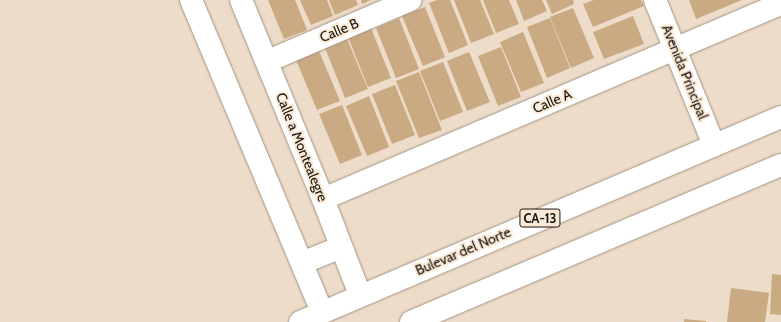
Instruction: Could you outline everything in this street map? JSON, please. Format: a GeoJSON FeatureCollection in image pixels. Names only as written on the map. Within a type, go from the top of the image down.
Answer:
{"type":"FeatureCollection","features":[{"type":"Feature","properties":{"kind":"main road"},"geometry":{"type":"LineString","coordinates":[[191,0],[322,311]]}},
{"type":"Feature","properties":{"kind":"main road","name":"Calle a Montealegre"},"geometry":{"type":"LineString","coordinates":[[241,0],[268,61],[360,295]]}},
{"type":"Feature","properties":{"kind":"main road","name":"Calle B"},"geometry":{"type":"LineString","coordinates":[[268,61],[410,0]]}},
{"type":"Feature","properties":{"kind":"main road","name":"Avenida Principal"},"geometry":{"type":"LineString","coordinates":[[655,0],[676,48],[714,145]]}},
{"type":"Feature","properties":{"kind":"main road","name":"Calle A"},"geometry":{"type":"LineString","coordinates":[[323,199],[781,4]]}},
{"type":"Feature","properties":{"kind":"main road","name":"Bulevar del Norte"},"geometry":{"type":"LineString","coordinates":[[300,322],[322,311],[781,117]]}},
{"type":"Feature","properties":{"kind":"main road"},"geometry":{"type":"LineString","coordinates":[[411,322],[781,165]]}},
{"type":"Feature","properties":{"kind":"main road"},"geometry":{"type":"LineString","coordinates":[[302,264],[341,247]]}},
{"type":"Feature","properties":{"kind":"building"},"geometry":{"type":"Polygon","coordinates":[[[268,0],[295,0],[307,30],[284,39],[268,0]]]}},
{"type":"Feature","properties":{"kind":"building"},"geometry":{"type":"Polygon","coordinates":[[[300,0],[327,0],[333,16],[311,25],[300,0]]]}},
{"type":"Feature","properties":{"kind":"building"},"geometry":{"type":"Polygon","coordinates":[[[329,0],[356,0],[358,5],[335,15],[329,0]]]}},
{"type":"Feature","properties":{"kind":"building"},"geometry":{"type":"Polygon","coordinates":[[[361,0],[371,0],[362,4],[361,0]]]}},
{"type":"Feature","properties":{"kind":"building"},"geometry":{"type":"Polygon","coordinates":[[[437,0],[450,0],[468,45],[449,53],[429,3],[437,0]]]}},
{"type":"Feature","properties":{"kind":"building"},"geometry":{"type":"Polygon","coordinates":[[[454,0],[480,0],[494,34],[471,43],[454,0]]]}},
{"type":"Feature","properties":{"kind":"building"},"geometry":{"type":"Polygon","coordinates":[[[483,0],[509,0],[519,24],[496,33],[483,0]]]}},
{"type":"Feature","properties":{"kind":"building"},"geometry":{"type":"Polygon","coordinates":[[[516,0],[542,0],[547,11],[524,21],[516,0]]]}},
{"type":"Feature","properties":{"kind":"building"},"geometry":{"type":"Polygon","coordinates":[[[546,0],[573,0],[574,4],[552,14],[546,0]]]}},
{"type":"Feature","properties":{"kind":"building"},"geometry":{"type":"Polygon","coordinates":[[[594,0],[641,0],[644,6],[593,27],[583,4],[594,0]]]}},
{"type":"Feature","properties":{"kind":"building"},"geometry":{"type":"Polygon","coordinates":[[[689,0],[742,0],[696,19],[689,0]]]}},
{"type":"Feature","properties":{"kind":"building"},"geometry":{"type":"Polygon","coordinates":[[[425,7],[445,57],[423,66],[402,16],[425,7]]]}},
{"type":"Feature","properties":{"kind":"building"},"geometry":{"type":"Polygon","coordinates":[[[573,8],[594,58],[571,68],[550,17],[573,8]]]}},
{"type":"Feature","properties":{"kind":"building"},"geometry":{"type":"Polygon","coordinates":[[[633,16],[644,44],[604,59],[593,32],[633,16]]]}},
{"type":"Feature","properties":{"kind":"building"},"geometry":{"type":"Polygon","coordinates":[[[399,18],[419,69],[396,78],[376,28],[399,18]]]}},
{"type":"Feature","properties":{"kind":"building"},"geometry":{"type":"Polygon","coordinates":[[[550,18],[570,68],[547,78],[527,27],[550,18]]]}},
{"type":"Feature","properties":{"kind":"building"},"geometry":{"type":"Polygon","coordinates":[[[371,28],[391,78],[368,87],[348,37],[371,28]]]}},
{"type":"Feature","properties":{"kind":"building"},"geometry":{"type":"Polygon","coordinates":[[[523,32],[544,83],[521,92],[500,42],[523,32]]]}},
{"type":"Feature","properties":{"kind":"building"},"geometry":{"type":"Polygon","coordinates":[[[347,39],[368,89],[345,98],[325,48],[347,39]]]}},
{"type":"Feature","properties":{"kind":"building"},"geometry":{"type":"Polygon","coordinates":[[[501,47],[521,97],[498,106],[478,56],[501,47]]]}},
{"type":"Feature","properties":{"kind":"building"},"geometry":{"type":"Polygon","coordinates":[[[319,51],[340,101],[317,110],[296,60],[319,51]]]}},
{"type":"Feature","properties":{"kind":"building"},"geometry":{"type":"Polygon","coordinates":[[[469,52],[490,102],[467,111],[447,61],[469,52]]]}},
{"type":"Feature","properties":{"kind":"building"},"geometry":{"type":"Polygon","coordinates":[[[443,62],[463,112],[440,121],[420,71],[443,62]]]}},
{"type":"Feature","properties":{"kind":"building"},"geometry":{"type":"Polygon","coordinates":[[[419,72],[442,130],[419,138],[396,81],[419,72]]]}},
{"type":"Feature","properties":{"kind":"building"},"geometry":{"type":"Polygon","coordinates":[[[395,85],[415,135],[392,144],[372,94],[395,85]]]}},
{"type":"Feature","properties":{"kind":"building"},"geometry":{"type":"Polygon","coordinates":[[[369,96],[389,147],[367,156],[346,106],[369,96]]]}},
{"type":"Feature","properties":{"kind":"building"},"geometry":{"type":"Polygon","coordinates":[[[342,105],[362,155],[340,164],[319,114],[342,105]]]}},
{"type":"Feature","properties":{"kind":"building"},"geometry":{"type":"Polygon","coordinates":[[[772,274],[781,275],[781,315],[770,314],[772,274]]]}},
{"type":"Feature","properties":{"kind":"building"},"geometry":{"type":"Polygon","coordinates":[[[731,288],[769,293],[765,322],[727,322],[731,288]]]}},
{"type":"Feature","properties":{"kind":"building"},"geometry":{"type":"Polygon","coordinates":[[[684,319],[706,321],[706,322],[684,322],[684,319]]]}}]}
